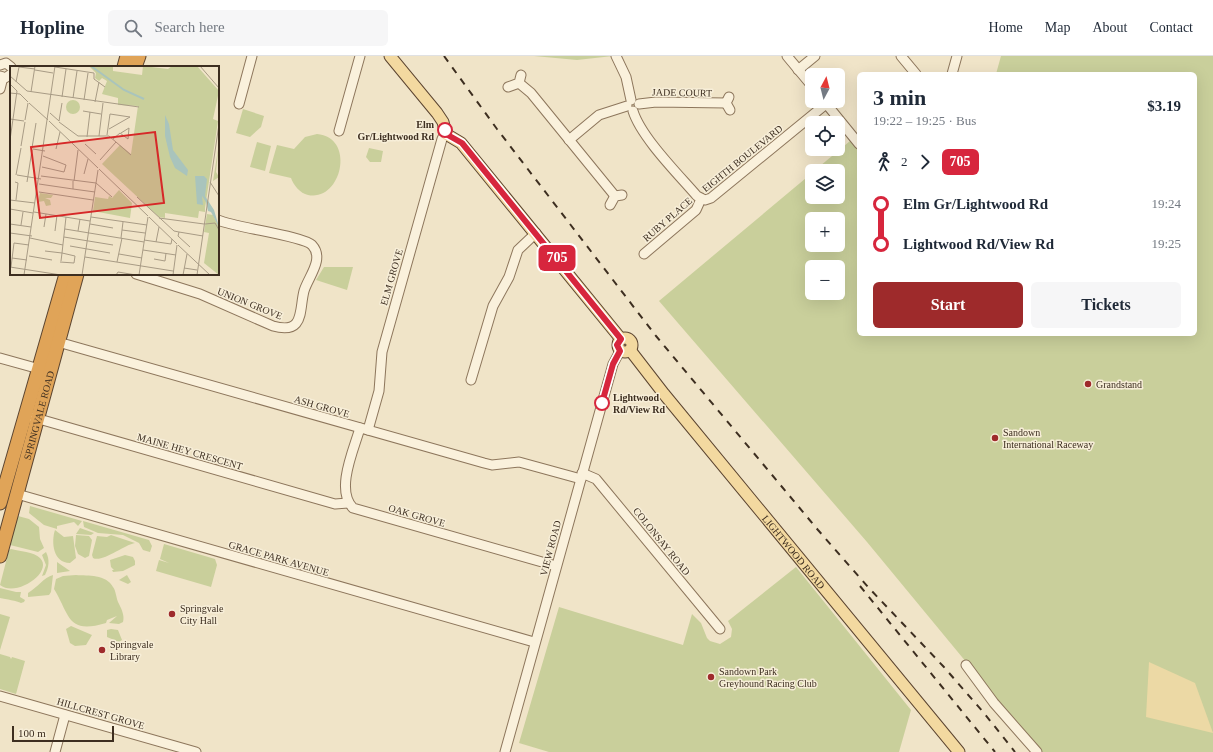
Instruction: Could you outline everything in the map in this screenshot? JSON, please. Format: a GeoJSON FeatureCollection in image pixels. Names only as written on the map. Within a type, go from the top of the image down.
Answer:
{"type":"FeatureCollection","features":[{"type":"Feature","properties":{"kind":"highway"},"geometry":{"type":"LineString","coordinates":[[124,66],[127,56]]}},
{"type":"Feature","properties":{"kind":"highway"},"geometry":{"type":"LineString","coordinates":[[136,66],[139,56]]}},
{"type":"Feature","properties":{"kind":"highway","name":"SPRINGVALE ROAD"},"geometry":{"type":"LineString","coordinates":[[0,503],[32,417],[45,371],[66,275]]}},
{"type":"Feature","properties":{"kind":"highway","name":"SPRINGVALE ROAD"},"geometry":{"type":"LineString","coordinates":[[45,371],[58,342],[77,275]]}},
{"type":"Feature","properties":{"kind":"highway","name":"SPRINGVALE ROAD"},"geometry":{"type":"LineString","coordinates":[[0,556],[3,536],[17,494],[32,417]]}},
{"type":"Feature","properties":{"kind":"main road"},"geometry":{"type":"LineString","coordinates":[[390,56],[438,113],[444,122],[445,133],[462,143],[536,233]]}},
{"type":"Feature","properties":{"kind":"main road","name":"LIGHTWOOD ROAD"},"geometry":{"type":"LineString","coordinates":[[536,233],[621,339],[626,338],[630,340],[632,345],[625,350],[669,400],[959,752]]}},
{"type":"Feature","properties":{"kind":"street"},"geometry":{"type":"LineString","coordinates":[[239,104],[252,56]]}},
{"type":"Feature","properties":{"kind":"street"},"geometry":{"type":"LineString","coordinates":[[339,132],[360,56]]}},
{"type":"Feature","properties":{"kind":"street","name":"EIGHTH BOULEVARD"},"geometry":{"type":"LineString","coordinates":[[616,56],[626,77],[639,126],[701,200],[708,200],[711,198],[818,108]]}},
{"type":"Feature","properties":{"kind":"street"},"geometry":{"type":"LineString","coordinates":[[787,56],[805,78]]}},
{"type":"Feature","properties":{"kind":"street"},"geometry":{"type":"LineString","coordinates":[[798,70],[815,56]]}},
{"type":"Feature","properties":{"kind":"street"},"geometry":{"type":"LineString","coordinates":[[901,56],[914,72]]}},
{"type":"Feature","properties":{"kind":"street"},"geometry":{"type":"LineString","coordinates":[[953,72],[957,56]]}},
{"type":"Feature","properties":{"kind":"street"},"geometry":{"type":"LineString","coordinates":[[0,89],[5,76]]}},
{"type":"Feature","properties":{"kind":"street"},"geometry":{"type":"LineString","coordinates":[[508,87],[520,79],[569,140],[618,196],[610,205]]}},
{"type":"Feature","properties":{"kind":"street","name":"JADE COURT"},"geometry":{"type":"LineString","coordinates":[[569,140],[599,115],[633,105],[656,102],[728,104]]}},
{"type":"Feature","properties":{"kind":"street"},"geometry":{"type":"LineString","coordinates":[[830,108],[857,142]]}},
{"type":"Feature","properties":{"kind":"street","name":"ELM GROVE"},"geometry":{"type":"LineString","coordinates":[[364,429],[379,391],[382,352],[442,139],[445,133]]}},
{"type":"Feature","properties":{"kind":"street","name":"RUBY PLACE"},"geometry":{"type":"LineString","coordinates":[[644,254],[696,210],[701,200]]}},
{"type":"Feature","properties":{"kind":"street","name":"UNION GROVE"},"geometry":{"type":"LineString","coordinates":[[139,275],[200,294],[274,326],[287,328],[295,324],[302,315],[305,288],[316,264],[316,254],[314,248],[304,240],[241,227],[219,220]]}},
{"type":"Feature","properties":{"kind":"street"},"geometry":{"type":"LineString","coordinates":[[471,380],[492,306],[509,277],[518,250],[536,233]]}},
{"type":"Feature","properties":{"kind":"street","name":"ASH GROVE"},"geometry":{"type":"LineString","coordinates":[[58,342],[488,464],[519,462],[581,476]]}},
{"type":"Feature","properties":{"kind":"street","name":"VIEW ROAD"},"geometry":{"type":"LineString","coordinates":[[505,752],[534,642],[613,364],[625,350]]}},
{"type":"Feature","properties":{"kind":"street"},"geometry":{"type":"LineString","coordinates":[[0,358],[45,371]]}},
{"type":"Feature","properties":{"kind":"street","name":"MAINE HEY CRESCENT"},"geometry":{"type":"LineString","coordinates":[[32,417],[335,504],[348,503]]}},
{"type":"Feature","properties":{"kind":"street"},"geometry":{"type":"LineString","coordinates":[[348,503],[344,492],[345,483],[364,429]]}},
{"type":"Feature","properties":{"kind":"street","name":"COLONSAY ROAD"},"geometry":{"type":"LineString","coordinates":[[581,476],[596,479],[720,629]]}},
{"type":"Feature","properties":{"kind":"street","name":"GRACE PARK AVENUE"},"geometry":{"type":"LineString","coordinates":[[17,494],[534,642]]}},
{"type":"Feature","properties":{"kind":"street","name":"OAK GROVE"},"geometry":{"type":"LineString","coordinates":[[348,503],[356,510],[556,566]]}},
{"type":"Feature","properties":{"kind":"street"},"geometry":{"type":"LineString","coordinates":[[966,665],[988,695],[1036,752]]}},
{"type":"Feature","properties":{"kind":"street","name":"HILLCREST GROVE"},"geometry":{"type":"LineString","coordinates":[[0,696],[65,715],[166,748],[196,752]]}},
{"type":"Feature","properties":{"kind":"street"},"geometry":{"type":"LineString","coordinates":[[55,752],[65,715]]}},
{"type":"Feature","properties":{"kind":"green space"},"geometry":{"type":"Polygon","coordinates":[[[534,56],[613,56],[577,60],[534,56]]]}},
{"type":"Feature","properties":{"kind":"green space","name":"Sandown International Raceway"},"geometry":{"type":"Polygon","coordinates":[[[1001,56],[1213,56],[1213,752],[1042,752],[867,542],[659,301],[805,179],[805,204],[845,204],[845,164],[822,164],[832,156],[845,156],[845,145],[856,136],[857,137],[857,336],[1197,336],[1197,72],[997,72],[1001,56]]]}},
{"type":"Feature","properties":{"kind":"green space"},"geometry":{"type":"Polygon","coordinates":[[[243,109],[264,116],[261,127],[250,137],[236,133],[243,109]]]}},
{"type":"Feature","properties":{"kind":"green space"},"geometry":{"type":"Polygon","coordinates":[[[317,134],[329,138],[337,146],[340,156],[340,168],[336,180],[329,189],[320,195],[308,195],[302,193],[298,189],[291,178],[269,173],[277,145],[294,149],[305,137],[317,134]]]}},
{"type":"Feature","properties":{"kind":"green space"},"geometry":{"type":"Polygon","coordinates":[[[257,142],[271,146],[265,171],[250,167],[257,142]]]}},
{"type":"Feature","properties":{"kind":"green space"},"geometry":{"type":"Polygon","coordinates":[[[369,148],[383,151],[381,162],[370,162],[366,157],[369,148]]]}},
{"type":"Feature","properties":{"kind":"green space"},"geometry":{"type":"Polygon","coordinates":[[[324,267],[353,267],[347,290],[316,280],[324,267]]]}},
{"type":"Feature","properties":{"kind":"green space"},"geometry":{"type":"Polygon","coordinates":[[[30,506],[82,521],[78,526],[74,522],[57,526],[57,529],[44,525],[29,513],[30,506]]]}},
{"type":"Feature","properties":{"kind":"green space"},"geometry":{"type":"Polygon","coordinates":[[[18,516],[29,519],[39,527],[40,539],[44,548],[38,552],[10,545],[18,516]]]}},
{"type":"Feature","properties":{"kind":"green space"},"geometry":{"type":"Polygon","coordinates":[[[83,521],[149,540],[152,546],[150,552],[143,550],[139,543],[123,535],[98,533],[84,527],[83,521]]]}},
{"type":"Feature","properties":{"kind":"green space"},"geometry":{"type":"Polygon","coordinates":[[[80,528],[94,533],[91,535],[76,534],[80,528]]]}},
{"type":"Feature","properties":{"kind":"green space"},"geometry":{"type":"Polygon","coordinates":[[[55,530],[64,537],[73,536],[76,558],[70,563],[60,560],[57,556],[53,540],[55,530]]]}},
{"type":"Feature","properties":{"kind":"green space"},"geometry":{"type":"Polygon","coordinates":[[[76,535],[89,536],[92,540],[89,556],[85,558],[78,554],[75,546],[76,535]]]}},
{"type":"Feature","properties":{"kind":"green space"},"geometry":{"type":"Polygon","coordinates":[[[111,535],[135,543],[102,558],[93,558],[92,555],[97,536],[107,537],[111,535]]]}},
{"type":"Feature","properties":{"kind":"green space"},"geometry":{"type":"Polygon","coordinates":[[[164,544],[215,559],[217,565],[211,587],[156,571],[159,560],[169,563],[160,559],[164,544]]]}},
{"type":"Feature","properties":{"kind":"green space"},"geometry":{"type":"Polygon","coordinates":[[[11,549],[34,554],[40,558],[43,564],[42,570],[38,576],[31,582],[15,588],[7,588],[0,585],[9,550],[11,549]]]}},
{"type":"Feature","properties":{"kind":"green space"},"geometry":{"type":"Polygon","coordinates":[[[46,552],[48,566],[45,575],[42,576],[46,565],[42,555],[46,552]]]}},
{"type":"Feature","properties":{"kind":"green space"},"geometry":{"type":"Polygon","coordinates":[[[125,555],[133,557],[135,565],[123,571],[113,572],[112,570],[114,570],[111,567],[110,560],[125,555]]]}},
{"type":"Feature","properties":{"kind":"green space"},"geometry":{"type":"Polygon","coordinates":[[[57,562],[70,571],[57,573],[57,562]]]}},
{"type":"Feature","properties":{"kind":"green space","name":"Sandown Park Greyhound Racing Club"},"geometry":{"type":"Polygon","coordinates":[[[796,567],[911,710],[899,752],[549,752],[519,743],[559,607],[683,645],[692,614],[701,623],[707,638],[710,641],[720,644],[731,637],[732,629],[728,621],[796,567]]]}},
{"type":"Feature","properties":{"kind":"green space"},"geometry":{"type":"Polygon","coordinates":[[[53,575],[51,592],[49,595],[28,597],[28,593],[53,575]]]}},
{"type":"Feature","properties":{"kind":"green space"},"geometry":{"type":"Polygon","coordinates":[[[127,575],[131,582],[128,584],[119,580],[127,575]]]}},
{"type":"Feature","properties":{"kind":"green space"},"geometry":{"type":"Polygon","coordinates":[[[63,576],[96,576],[110,583],[115,590],[122,612],[123,622],[119,624],[109,623],[117,616],[107,620],[106,623],[93,626],[84,626],[71,620],[54,589],[56,579],[63,576]]]}},
{"type":"Feature","properties":{"kind":"green space"},"geometry":{"type":"Polygon","coordinates":[[[0,588],[21,592],[20,597],[25,600],[24,602],[21,603],[0,598],[0,588]]]}},
{"type":"Feature","properties":{"kind":"green space"},"geometry":{"type":"Polygon","coordinates":[[[0,614],[10,617],[0,650],[0,614]]]}},
{"type":"Feature","properties":{"kind":"green space"},"geometry":{"type":"Polygon","coordinates":[[[71,626],[92,635],[86,645],[75,646],[70,643],[66,629],[71,626]]]}},
{"type":"Feature","properties":{"kind":"green space"},"geometry":{"type":"Polygon","coordinates":[[[107,630],[118,630],[122,640],[119,642],[107,637],[107,630]]]}},
{"type":"Feature","properties":{"kind":"green space"},"geometry":{"type":"Polygon","coordinates":[[[0,654],[10,657],[11,659],[12,657],[25,661],[16,694],[0,689],[0,654]]]}},
{"type":"Feature","properties":{"kind":"sand"},"geometry":{"type":"Polygon","coordinates":[[[1149,662],[1195,683],[1213,733],[1146,717],[1149,662]]]}},
{"type":"Feature","properties":{"kind":"railway"},"geometry":{"type":"LineString","coordinates":[[444,56],[497,129],[656,336],[818,530],[868,587],[943,666],[984,713],[1015,752]]}},
{"type":"Feature","properties":{"kind":"railway"},"geometry":{"type":"LineString","coordinates":[[860,586],[995,752]]}},
{"type":"Feature","properties":{"kind":"bus line","name":"705"},"geometry":{"type":"LineString","coordinates":[[445,130],[446,134],[462,143],[621,339],[617,345],[620,351],[613,364],[602,403]]}},
{"type":"Feature","properties":{"kind":"place","name":"Elm Gr/Lightwood Rd"},"geometry":{"type":"Point","coordinates":[445,130]}},
{"type":"Feature","properties":{"kind":"place","name":"Grandstand"},"geometry":{"type":"Point","coordinates":[1088,384]}},
{"type":"Feature","properties":{"kind":"place","name":"Lightwood Rd/View Rd"},"geometry":{"type":"Point","coordinates":[602,403]}},
{"type":"Feature","properties":{"kind":"place","name":"Sandown International Raceway"},"geometry":{"type":"Point","coordinates":[995,438]}},
{"type":"Feature","properties":{"kind":"place","name":"Springvale City Hall"},"geometry":{"type":"Point","coordinates":[172,614]}},
{"type":"Feature","properties":{"kind":"place","name":"Springvale Library"},"geometry":{"type":"Point","coordinates":[102,650]}},
{"type":"Feature","properties":{"kind":"place","name":"Sandown Park Greyhound Racing Club"},"geometry":{"type":"Point","coordinates":[711,677]}}]}
